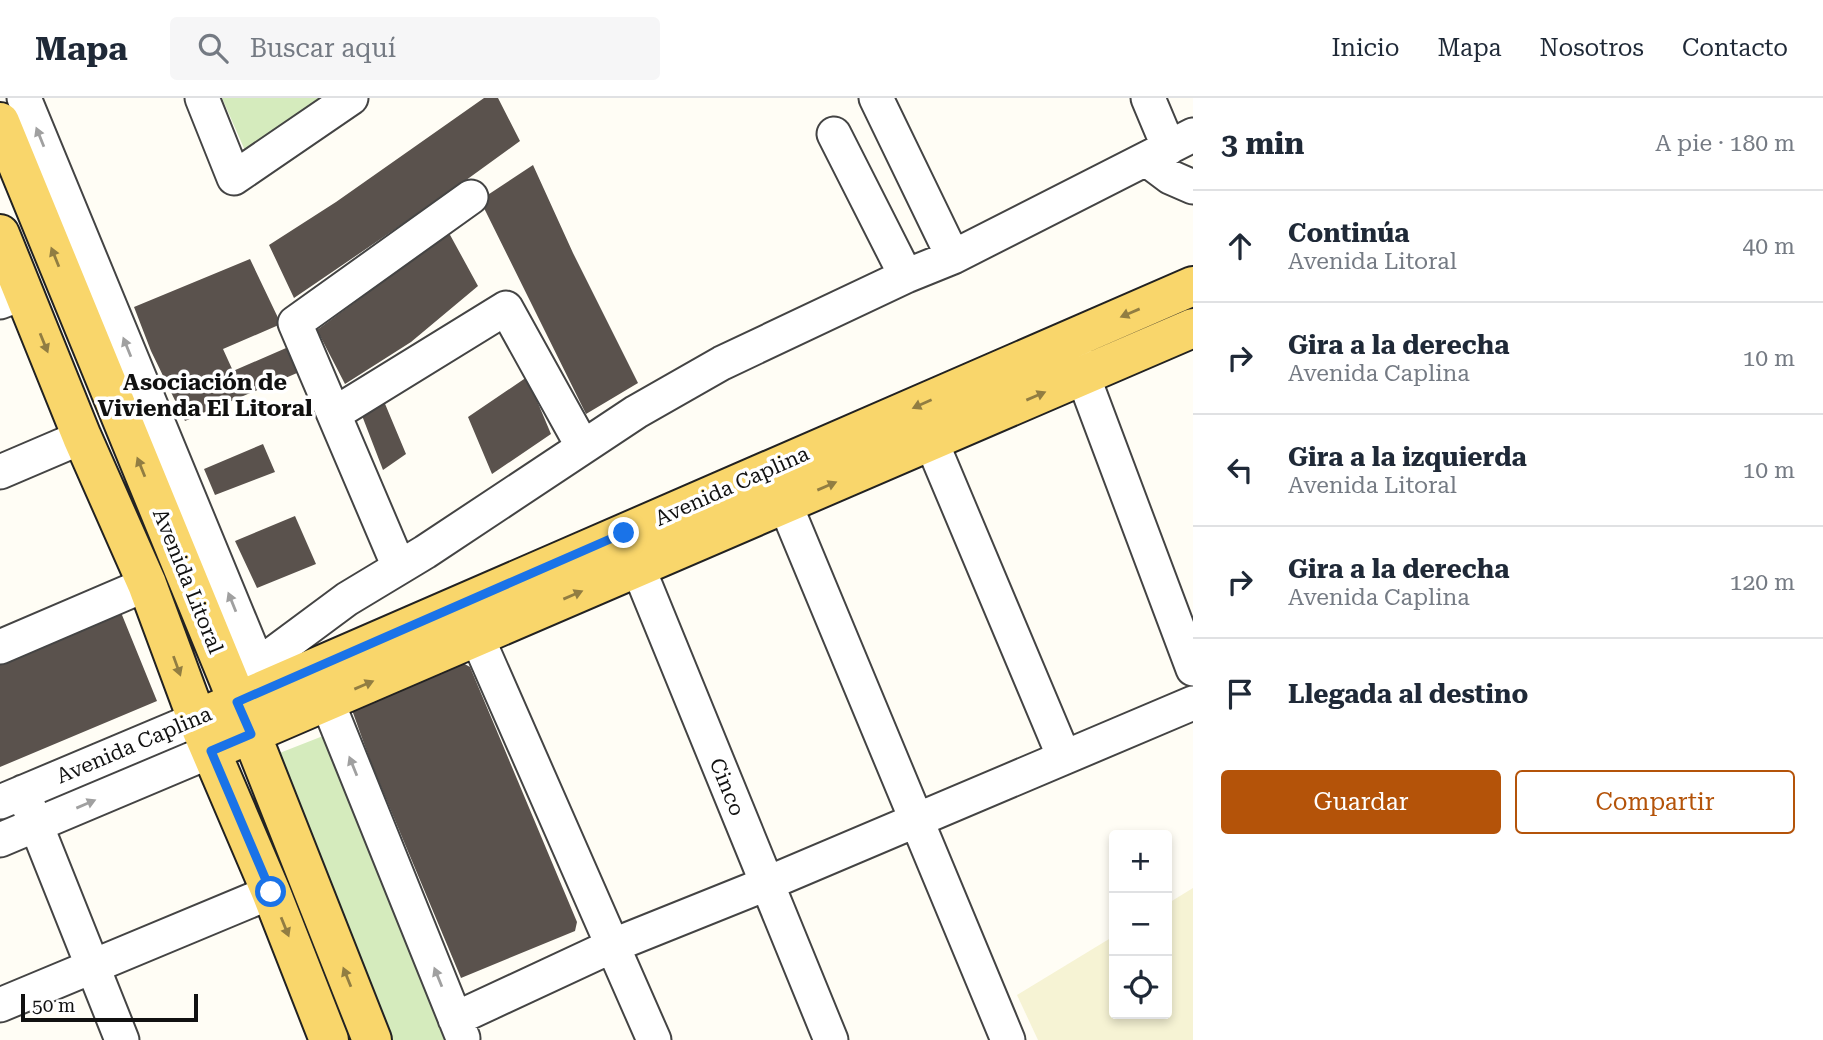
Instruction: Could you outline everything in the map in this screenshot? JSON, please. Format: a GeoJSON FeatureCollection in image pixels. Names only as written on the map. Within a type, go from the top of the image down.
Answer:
{"type":"FeatureCollection","features":[{"type":"Feature","properties":{"kind":"main road","name":"Avenida Litoral"},"geometry":{"type":"LineString","coordinates":[[0,122],[244,718],[372,1040]]}},
{"type":"Feature","properties":{"kind":"main road","name":"Avenida Litoral"},"geometry":{"type":"LineString","coordinates":[[0,234],[12,297],[82,437],[147,584],[204,735],[271,892],[329,1040]]}},
{"type":"Feature","properties":{"kind":"main road","name":"Avenida Caplina"},"geometry":{"type":"LineString","coordinates":[[204,735],[631,550],[1069,340],[1193,286]]}},
{"type":"Feature","properties":{"kind":"main road","name":"Avenida Caplina"},"geometry":{"type":"LineString","coordinates":[[244,718],[327,701],[477,637],[631,550],[785,504],[1193,328]]}},
{"type":"Feature","properties":{"kind":"street"},"geometry":{"type":"LineString","coordinates":[[24,98],[258,665],[244,718]]}},
{"type":"Feature","properties":{"kind":"street"},"geometry":{"type":"LineString","coordinates":[[202,98],[234,178],[351,98]]}},
{"type":"Feature","properties":{"kind":"street"},"geometry":{"type":"LineString","coordinates":[[876,98],[953,257]]}},
{"type":"Feature","properties":{"kind":"street"},"geometry":{"type":"LineString","coordinates":[[1148,98],[1170,147],[1170,177],[1193,187]]}},
{"type":"Feature","properties":{"kind":"street"},"geometry":{"type":"LineString","coordinates":[[834,134],[905,276]]}},
{"type":"Feature","properties":{"kind":"street"},"geometry":{"type":"LineString","coordinates":[[258,665],[347,599],[636,412],[722,363],[905,276],[953,257],[1170,147]]}},
{"type":"Feature","properties":{"kind":"street"},"geometry":{"type":"LineString","coordinates":[[399,567],[295,323],[471,197]]}},
{"type":"Feature","properties":{"kind":"street"},"geometry":{"type":"LineString","coordinates":[[334,414],[506,307],[583,447]]}},
{"type":"Feature","properties":{"kind":"street"},"geometry":{"type":"LineString","coordinates":[[1069,340],[1193,669]]}},
{"type":"Feature","properties":{"kind":"street"},"geometry":{"type":"LineString","coordinates":[[0,472],[82,437]]}},
{"type":"Feature","properties":{"kind":"street"},"geometry":{"type":"LineString","coordinates":[[931,441],[1064,757]]}},
{"type":"Feature","properties":{"kind":"street"},"geometry":{"type":"LineString","coordinates":[[785,504],[1008,1040]]}},
{"type":"Feature","properties":{"kind":"street","name":"Cinco"},"geometry":{"type":"LineString","coordinates":[[631,550],[831,1040]]}},
{"type":"Feature","properties":{"kind":"street"},"geometry":{"type":"LineString","coordinates":[[0,647],[147,584]]}},
{"type":"Feature","properties":{"kind":"street"},"geometry":{"type":"LineString","coordinates":[[477,637],[654,1040]]}},
{"type":"Feature","properties":{"kind":"street"},"geometry":{"type":"LineString","coordinates":[[327,701],[460,1030],[614,945],[766,884],[916,818],[1193,703]]}},
{"type":"Feature","properties":{"kind":"street","name":"Avenida Caplina"},"geometry":{"type":"LineString","coordinates":[[12,797],[204,735]]}},
{"type":"Feature","properties":{"kind":"street","name":"Avenida Caplina"},"geometry":{"type":"LineString","coordinates":[[0,840],[36,825],[204,735]]}},
{"type":"Feature","properties":{"kind":"street"},"geometry":{"type":"LineString","coordinates":[[12,797],[36,825],[122,1040]]}},
{"type":"Feature","properties":{"kind":"street"},"geometry":{"type":"LineString","coordinates":[[0,1005],[271,892]]}},
{"type":"Feature","properties":{"kind":"shaded area"},"geometry":{"type":"Polygon","coordinates":[[[1193,888],[1193,1040],[1038,1040],[1017,995],[1109,939],[1109,1019],[1172,1019],[1172,901],[1193,888]]]}},
{"type":"Feature","properties":{"kind":"green space"},"geometry":{"type":"Polygon","coordinates":[[[222,98],[338,98],[250,162],[222,98]]]}},
{"type":"Feature","properties":{"kind":"green space"},"geometry":{"type":"Polygon","coordinates":[[[323,736],[450,1040],[386,1040],[272,756],[323,736]]]}},
{"type":"Feature","properties":{"kind":"building"},"geometry":{"type":"Polygon","coordinates":[[[484,98],[498,98],[520,141],[294,298],[269,245],[336,202],[484,98]]]}},
{"type":"Feature","properties":{"kind":"building"},"geometry":{"type":"Polygon","coordinates":[[[533,165],[573,253],[638,383],[586,414],[480,200],[533,165]]]}},
{"type":"Feature","properties":{"kind":"building"},"geometry":{"type":"Polygon","coordinates":[[[449,233],[478,286],[411,342],[345,384],[317,330],[449,233]]]}},
{"type":"Feature","properties":{"kind":"building"},"geometry":{"type":"Polygon","coordinates":[[[250,259],[281,324],[223,349],[233,371],[293,345],[304,370],[185,421],[151,351],[134,307],[250,259]]]}},
{"type":"Feature","properties":{"kind":"building"},"geometry":{"type":"Polygon","coordinates":[[[527,377],[551,434],[492,474],[468,417],[527,377]]]}},
{"type":"Feature","properties":{"kind":"building"},"geometry":{"type":"Polygon","coordinates":[[[383,399],[406,454],[383,470],[361,413],[383,399]]]}},
{"type":"Feature","properties":{"kind":"building"},"geometry":{"type":"Polygon","coordinates":[[[263,444],[275,472],[215,495],[204,469],[263,444]]]}},
{"type":"Feature","properties":{"kind":"building"},"geometry":{"type":"Polygon","coordinates":[[[295,516],[316,564],[257,588],[235,541],[295,516]]]}},
{"type":"Feature","properties":{"kind":"building"},"geometry":{"type":"Polygon","coordinates":[[[120,610],[157,701],[0,767],[0,651],[120,610]]]}},
{"type":"Feature","properties":{"kind":"building"},"geometry":{"type":"Polygon","coordinates":[[[463,663],[470,667],[577,922],[575,931],[461,978],[371,763],[352,710],[463,663]]]}},
{"type":"Feature","properties":{"kind":"district","name":"Asociación de Vivienda El Litoral"},"geometry":{"type":"Point","coordinates":[205,395]}},
{"type":"Feature","properties":{"kind":"route"},"geometry":{"type":"LineString","coordinates":[[271,892],[211,751],[251,734],[237,702],[624,533]]}}]}
